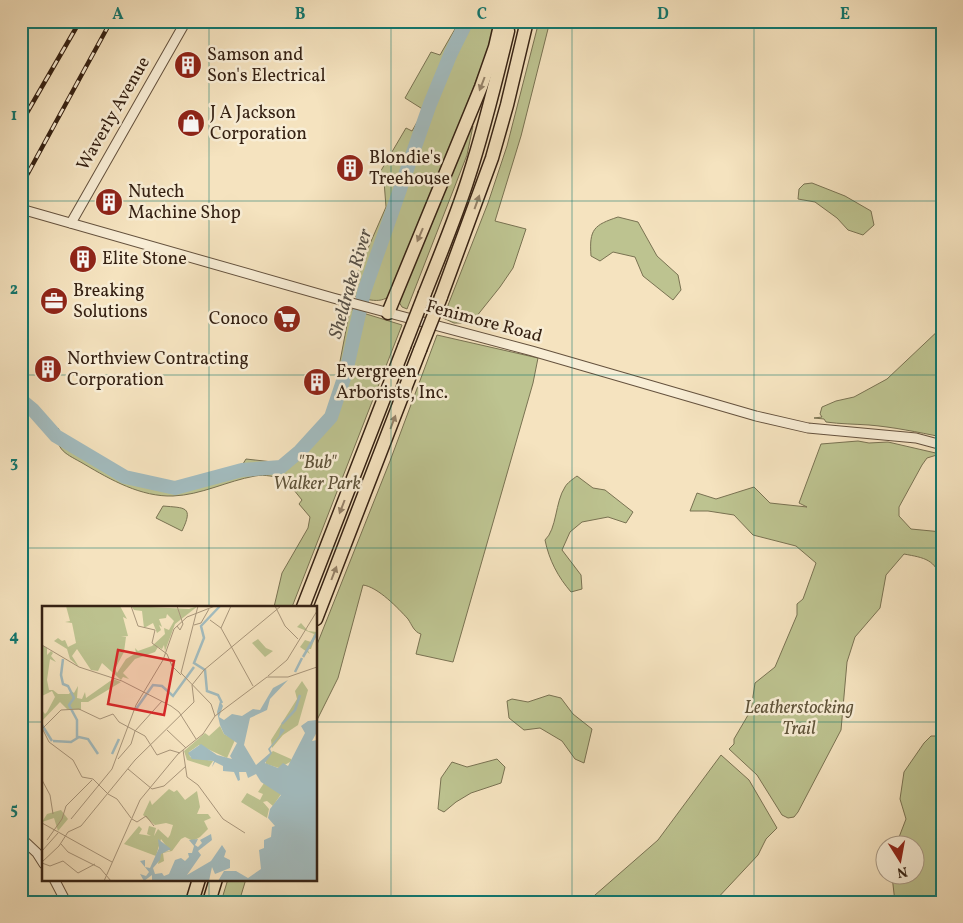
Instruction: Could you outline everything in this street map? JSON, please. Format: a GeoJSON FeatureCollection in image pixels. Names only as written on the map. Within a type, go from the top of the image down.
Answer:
{"type":"FeatureCollection","features":[{"type":"Feature","properties":{"kind":"highway"},"geometry":{"type":"LineString","coordinates":[[388,313],[481,87],[502,21]]}},
{"type":"Feature","properties":{"kind":"highway"},"geometry":{"type":"LineString","coordinates":[[303,606],[458,206],[491,102],[510,21]]}},
{"type":"Feature","properties":{"kind":"highway"},"geometry":{"type":"LineString","coordinates":[[318,614],[474,212],[507,105],[527,21]]}},
{"type":"Feature","properties":{"kind":"highway"},"geometry":{"type":"LineString","coordinates":[[192,902],[199,880]]}},
{"type":"Feature","properties":{"kind":"highway"},"geometry":{"type":"LineString","coordinates":[[210,902],[216,880]]}},
{"type":"Feature","properties":{"kind":"street","name":"Waverly Avenue"},"geometry":{"type":"LineString","coordinates":[[71,223],[186,21]]}},
{"type":"Feature","properties":{"kind":"street","name":"Fenimore Road"},"geometry":{"type":"LineString","coordinates":[[21,209],[352,303],[532,351],[756,416],[808,428],[916,438],[942,445]]}},
{"type":"Feature","properties":{"kind":"street"},"geometry":{"type":"LineString","coordinates":[[21,838],[37,853],[42,861]]}},
{"type":"Feature","properties":{"kind":"street"},"geometry":{"type":"LineString","coordinates":[[55,880],[66,902]]}},
{"type":"Feature","properties":{"kind":"green space"},"geometry":{"type":"Polygon","coordinates":[[[447,21],[496,21],[493,36],[458,128],[388,297],[374,300],[348,294],[386,207],[384,181],[379,174],[406,128],[412,131],[424,110],[405,98],[431,52],[440,55],[455,29],[447,21]]]}},
{"type":"Feature","properties":{"kind":"green space"},"geometry":{"type":"Polygon","coordinates":[[[539,21],[550,21],[521,136],[495,221],[526,229],[513,268],[500,287],[476,317],[461,323],[454,323],[443,318],[488,203],[507,146],[539,21]]]}},
{"type":"Feature","properties":{"kind":"green space"},"geometry":{"type":"Polygon","coordinates":[[[471,125],[473,126],[467,155],[407,309],[402,307],[399,302],[400,298],[471,125]]]}},
{"type":"Feature","properties":{"kind":"green space"},"geometry":{"type":"Polygon","coordinates":[[[812,183],[845,196],[871,211],[874,225],[863,235],[848,230],[837,218],[815,202],[798,199],[799,189],[804,184],[812,183]]]}},
{"type":"Feature","properties":{"kind":"green space"},"geometry":{"type":"Polygon","coordinates":[[[618,217],[638,222],[657,256],[678,275],[681,290],[673,300],[643,276],[635,257],[613,252],[600,261],[591,256],[591,240],[595,229],[603,223],[618,217]]]}},
{"type":"Feature","properties":{"kind":"green space","name":"\"Bub\" Walker Park"},"geometry":{"type":"Polygon","coordinates":[[[350,309],[402,325],[292,606],[274,606],[282,573],[308,528],[310,517],[299,504],[302,500],[285,479],[259,475],[194,493],[161,496],[138,491],[105,476],[63,451],[58,442],[58,428],[63,438],[125,473],[175,483],[241,467],[246,459],[282,463],[329,412],[339,383],[337,377],[350,309]]]}},
{"type":"Feature","properties":{"kind":"green space"},"geometry":{"type":"Polygon","coordinates":[[[942,327],[942,437],[887,427],[826,422],[824,419],[814,418],[822,417],[820,414],[822,407],[836,401],[854,397],[887,379],[942,327]]]}},
{"type":"Feature","properties":{"kind":"green space"},"geometry":{"type":"Polygon","coordinates":[[[437,335],[538,358],[533,383],[453,662],[416,654],[421,634],[415,630],[399,609],[375,590],[363,585],[338,678],[318,718],[318,642],[390,461],[437,335]]]}},
{"type":"Feature","properties":{"kind":"green space","name":"Leatherstocking Trail"},"geometry":{"type":"Polygon","coordinates":[[[858,441],[869,443],[888,442],[940,454],[927,458],[922,465],[899,507],[899,516],[911,529],[942,532],[942,581],[936,568],[928,561],[904,554],[886,575],[880,608],[855,637],[847,662],[841,730],[798,812],[794,817],[788,818],[782,815],[757,775],[729,749],[734,744],[734,739],[751,710],[755,683],[775,667],[797,615],[797,604],[803,599],[816,563],[796,546],[753,535],[734,515],[708,511],[690,511],[697,493],[716,499],[754,487],[770,503],[807,507],[799,503],[821,444],[858,441]]]}},
{"type":"Feature","properties":{"kind":"green space"},"geometry":{"type":"Polygon","coordinates":[[[577,476],[593,488],[605,490],[633,512],[626,523],[608,517],[582,522],[570,532],[562,550],[581,575],[582,589],[571,592],[555,568],[545,540],[552,529],[562,493],[567,484],[577,476]]]}},
{"type":"Feature","properties":{"kind":"green space"},"geometry":{"type":"Polygon","coordinates":[[[163,506],[177,507],[185,510],[187,517],[182,531],[156,518],[163,506]]]}},
{"type":"Feature","properties":{"kind":"green space"},"geometry":{"type":"Polygon","coordinates":[[[549,695],[561,698],[573,714],[592,729],[584,763],[575,759],[562,741],[540,728],[524,730],[509,718],[507,701],[512,699],[528,702],[549,695]]]}},
{"type":"Feature","properties":{"kind":"green space"},"geometry":{"type":"Polygon","coordinates":[[[931,736],[938,736],[942,762],[940,848],[942,902],[895,902],[893,886],[926,886],[926,836],[899,836],[906,819],[900,799],[904,772],[931,736]]]}},
{"type":"Feature","properties":{"kind":"green space","name":"Leatherstocking Trail"},"geometry":{"type":"Polygon","coordinates":[[[721,755],[749,780],[777,828],[766,839],[758,855],[714,902],[587,902],[658,840],[721,755]]]}},
{"type":"Feature","properties":{"kind":"green space"},"geometry":{"type":"Polygon","coordinates":[[[497,759],[505,767],[501,783],[471,793],[444,812],[438,809],[441,778],[452,762],[467,767],[497,759]]]}},
{"type":"Feature","properties":{"kind":"green space"},"geometry":{"type":"Polygon","coordinates":[[[228,880],[246,880],[239,902],[221,902],[228,880]]]}},
{"type":"Feature","properties":{"kind":"waterway","name":"Sheldrake River"},"geometry":{"type":"LineString","coordinates":[[21,400],[33,410],[56,436],[125,477],[175,488],[242,470],[281,467],[300,451],[331,417],[346,372],[364,292],[430,104],[451,53],[467,21]]}},
{"type":"Feature","properties":{"kind":"railway"},"geometry":{"type":"LineString","coordinates":[[21,123],[80,21]]}},
{"type":"Feature","properties":{"kind":"railway"},"geometry":{"type":"LineString","coordinates":[[21,186],[111,21]]}},
{"type":"Feature","properties":{"kind":"place","name":"Samson and Son's Electrical"},"geometry":{"type":"Point","coordinates":[188,65]}},
{"type":"Feature","properties":{"kind":"place","name":"J A Jackson Corporation"},"geometry":{"type":"Point","coordinates":[191,123]}},
{"type":"Feature","properties":{"kind":"place","name":"Blondie's Treehouse"},"geometry":{"type":"Point","coordinates":[350,168]}},
{"type":"Feature","properties":{"kind":"place","name":"Nutech Machine Shop"},"geometry":{"type":"Point","coordinates":[109,202]}},
{"type":"Feature","properties":{"kind":"place","name":"Elite Stone"},"geometry":{"type":"Point","coordinates":[83,259]}},
{"type":"Feature","properties":{"kind":"place","name":"Breaking Solutions"},"geometry":{"type":"Point","coordinates":[54,301]}},
{"type":"Feature","properties":{"kind":"place","name":"Conoco"},"geometry":{"type":"Point","coordinates":[287,319]}},
{"type":"Feature","properties":{"kind":"place","name":"Northview Contracting Corporation"},"geometry":{"type":"Point","coordinates":[48,369]}},
{"type":"Feature","properties":{"kind":"place","name":"Evergreen Arborists, Inc."},"geometry":{"type":"Point","coordinates":[317,382]}}]}
